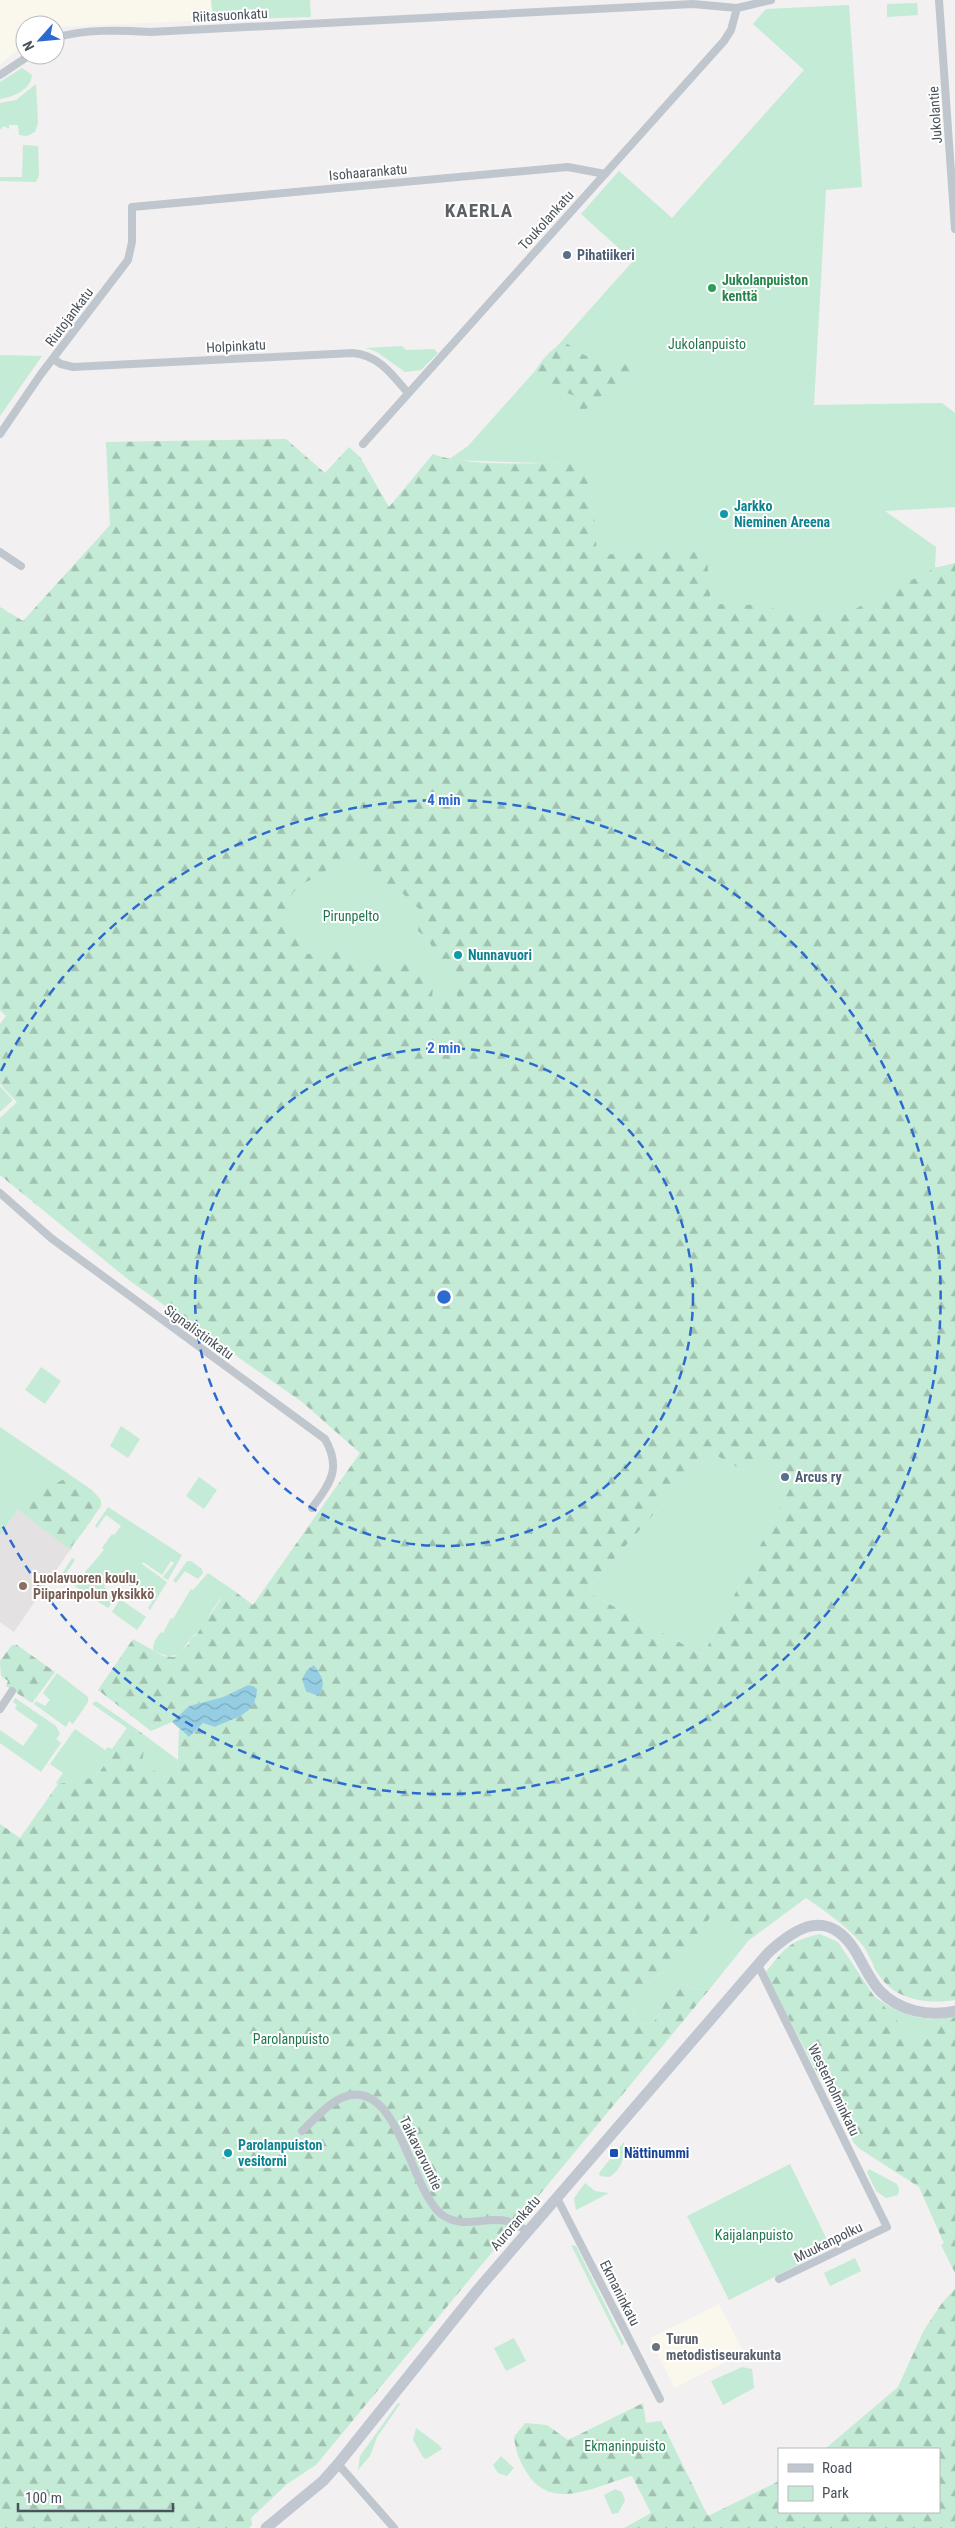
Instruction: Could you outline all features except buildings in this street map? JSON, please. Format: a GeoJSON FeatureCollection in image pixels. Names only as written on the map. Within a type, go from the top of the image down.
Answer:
{"type":"FeatureCollection","features":[{"type":"Feature","properties":{"kind":"street","name":"Riitasuonkatu"},"geometry":{"type":"LineString","coordinates":[[65,35],[125,30],[150,32],[693,4],[737,8],[771,0]]}},
{"type":"Feature","properties":{"kind":"street","name":"Jukolantie"},"geometry":{"type":"LineString","coordinates":[[939,0],[952,146],[955,229]]}},
{"type":"Feature","properties":{"kind":"street","name":"Toukolankatu"},"geometry":{"type":"LineString","coordinates":[[363,444],[407,392],[724,41],[731,30],[737,8]]}},
{"type":"Feature","properties":{"kind":"street"},"geometry":{"type":"LineString","coordinates":[[0,74],[15,64]]}},
{"type":"Feature","properties":{"kind":"street","name":"Isohaarankatu"},"geometry":{"type":"LineString","coordinates":[[132,207],[568,167],[605,174]]}},
{"type":"Feature","properties":{"kind":"street","name":"Riutojankatu"},"geometry":{"type":"LineString","coordinates":[[0,434],[53,359],[128,260],[132,242],[132,207]]}},
{"type":"Feature","properties":{"kind":"street","name":"Holpinkatu"},"geometry":{"type":"LineString","coordinates":[[53,359],[61,364],[80,367],[353,352],[362,353],[379,361],[407,392]]}},
{"type":"Feature","properties":{"kind":"street"},"geometry":{"type":"LineString","coordinates":[[0,552],[21,566]]}},
{"type":"Feature","properties":{"kind":"street","name":"Signalistinkatu"},"geometry":{"type":"LineString","coordinates":[[0,1193],[50,1238],[325,1439],[334,1461],[333,1473],[329,1484],[312,1508]]}},
{"type":"Feature","properties":{"kind":"street"},"geometry":{"type":"LineString","coordinates":[[0,1709],[12,1691]]}},
{"type":"Feature","properties":{"kind":"street","name":"Aurorankatu"},"geometry":{"type":"LineString","coordinates":[[266,2528],[323,2481],[338,2464],[427,2352],[528,2232],[758,1965],[787,1936],[809,1925],[834,1928],[850,1943],[868,1975],[888,1998],[898,2005],[918,2012],[932,2014],[955,2011]]}},
{"type":"Feature","properties":{"kind":"street","name":"Westerholminkatu"},"geometry":{"type":"LineString","coordinates":[[758,1965],[887,2227]]}},
{"type":"Feature","properties":{"kind":"street","name":"Taikavarvuntie"},"geometry":{"type":"LineString","coordinates":[[302,2131],[339,2099],[348,2095],[366,2095],[378,2102],[389,2115],[423,2190],[439,2212],[457,2222],[507,2221],[528,2232]]}},
{"type":"Feature","properties":{"kind":"street","name":"Ekmaninkatu"},"geometry":{"type":"LineString","coordinates":[[557,2198],[660,2399]]}},
{"type":"Feature","properties":{"kind":"street","name":"Muukanpolku"},"geometry":{"type":"LineString","coordinates":[[779,2279],[887,2227]]}},
{"type":"Feature","properties":{"kind":"street"},"geometry":{"type":"LineString","coordinates":[[338,2464],[394,2528]]}},
{"type":"Feature","properties":{"kind":"shaded area"},"geometry":{"type":"Polygon","coordinates":[[[0,0],[211,0],[213,20],[65,27],[65,15],[15,15],[15,52],[0,64],[0,0]]]}},
{"type":"Feature","properties":{"kind":"shaded area","name":"Luolavuoren koulu, Piiparinpolun yksikkö"},"geometry":{"type":"Polygon","coordinates":[[[18,1509],[72,1547],[14,1632],[0,1622],[0,1535],[18,1509]]]}},
{"type":"Feature","properties":{"kind":"shaded area"},"geometry":{"type":"Polygon","coordinates":[[[719,2304],[744,2353],[674,2388],[650,2338],[719,2304]]]}},
{"type":"Feature","properties":{"kind":"green space"},"geometry":{"type":"Polygon","coordinates":[[[211,0],[310,0],[311,17],[213,20],[211,0]]]}},
{"type":"Feature","properties":{"kind":"green space"},"geometry":{"type":"Polygon","coordinates":[[[917,3],[918,15],[887,17],[887,4],[917,3]]]}},
{"type":"Feature","properties":{"kind":"green space","name":"Jukolanpuisto"},"geometry":{"type":"Polygon","coordinates":[[[849,5],[862,187],[826,190],[814,405],[942,403],[955,413],[955,507],[885,511],[936,547],[935,567],[955,568],[955,821],[711,604],[708,576],[599,630],[590,462],[542,463],[448,460],[468,446],[633,261],[581,214],[619,171],[672,218],[804,70],[753,24],[766,9],[849,5]]]}},
{"type":"Feature","properties":{"kind":"green space"},"geometry":{"type":"Polygon","coordinates":[[[22,68],[32,75],[28,85],[25,89],[10,97],[0,99],[0,82],[22,68]]]}},
{"type":"Feature","properties":{"kind":"green space"},"geometry":{"type":"Polygon","coordinates":[[[36,84],[38,123],[35,132],[27,136],[19,135],[18,125],[9,125],[9,129],[4,126],[0,130],[0,103],[16,100],[36,84]]]}},
{"type":"Feature","properties":{"kind":"green space"},"geometry":{"type":"Polygon","coordinates":[[[23,145],[38,146],[39,175],[36,182],[0,181],[0,177],[22,177],[23,145]]]}},
{"type":"Feature","properties":{"kind":"green space"},"geometry":{"type":"Polygon","coordinates":[[[566,343],[584,355],[643,368],[611,389],[582,414],[579,411],[581,404],[578,397],[532,380],[545,357],[555,348],[566,343]]]}},
{"type":"Feature","properties":{"kind":"green space"},"geometry":{"type":"Polygon","coordinates":[[[402,346],[406,350],[434,349],[438,353],[421,370],[405,372],[377,352],[366,348],[402,346]]]}},
{"type":"Feature","properties":{"kind":"green space"},"geometry":{"type":"Polygon","coordinates":[[[0,355],[42,356],[0,416],[0,355]]]}},
{"type":"Feature","properties":{"kind":"green space","name":"Parolanpuisto"},"geometry":{"type":"Polygon","coordinates":[[[286,439],[325,473],[349,447],[360,457],[389,507],[433,454],[488,463],[590,461],[597,555],[706,549],[711,604],[761,605],[792,614],[853,610],[935,568],[955,563],[955,2000],[925,2001],[896,1992],[881,1978],[866,1950],[854,1935],[806,1898],[749,1940],[711,1916],[671,1972],[657,1975],[649,1982],[633,2003],[634,2020],[643,2024],[654,2022],[670,1994],[686,1982],[689,1988],[708,1991],[316,2465],[287,2484],[251,2518],[252,2525],[249,2528],[0,2528],[0,1824],[20,1838],[58,1784],[96,1777],[132,1726],[151,1740],[144,1751],[142,1762],[164,1777],[178,1760],[179,1729],[189,1737],[203,1723],[215,1727],[236,1718],[248,1710],[256,1697],[257,1689],[248,1685],[223,1697],[189,1706],[172,1722],[151,1731],[98,1690],[133,1639],[163,1656],[174,1657],[197,1634],[226,1592],[233,1590],[253,1605],[360,1453],[302,1402],[130,1281],[0,1175],[0,1118],[17,1102],[0,1084],[0,1024],[6,1016],[0,1010],[0,607],[23,621],[110,525],[106,442],[286,439]],[[349,857],[335,861],[320,876],[299,885],[288,900],[287,913],[306,952],[308,954],[340,951],[354,963],[372,961],[390,965],[407,963],[424,969],[433,981],[432,1003],[457,999],[457,981],[440,962],[445,950],[434,951],[428,939],[418,931],[421,911],[398,889],[372,879],[361,863],[349,857]],[[712,1453],[677,1488],[590,1586],[589,1593],[703,1655],[796,1477],[775,1464],[747,1464],[742,1470],[712,1453]]]}},
{"type":"Feature","properties":{"kind":"green space","name":"Pirunpelto"},"geometry":{"type":"Polygon","coordinates":[[[363,838],[481,974],[455,1014],[302,961],[268,900],[363,838]]]}},
{"type":"Feature","properties":{"kind":"green space"},"geometry":{"type":"Polygon","coordinates":[[[0,1086],[13,1100],[0,1112],[0,1086]]]}},
{"type":"Feature","properties":{"kind":"green space"},"geometry":{"type":"Polygon","coordinates":[[[41,1367],[61,1381],[45,1404],[25,1390],[41,1367]]]}},
{"type":"Feature","properties":{"kind":"green space"},"geometry":{"type":"Polygon","coordinates":[[[121,1426],[140,1439],[128,1458],[110,1446],[121,1426]]]}},
{"type":"Feature","properties":{"kind":"green space"},"geometry":{"type":"Polygon","coordinates":[[[0,1427],[92,1490],[101,1500],[101,1506],[72,1547],[18,1509],[0,1535],[0,1427]]]}},
{"type":"Feature","properties":{"kind":"green space"},"geometry":{"type":"Polygon","coordinates":[[[712,1453],[742,1470],[747,1464],[775,1464],[796,1477],[703,1655],[589,1593],[590,1586],[677,1488],[712,1453]]]}},
{"type":"Feature","properties":{"kind":"green space"},"geometry":{"type":"Polygon","coordinates":[[[70,1476],[89,1489],[90,1495],[88,1499],[92,1503],[93,1518],[80,1536],[76,1535],[71,1550],[20,1511],[25,1499],[31,1497],[37,1499],[47,1488],[70,1476]]]}},
{"type":"Feature","properties":{"kind":"green space"},"geometry":{"type":"Polygon","coordinates":[[[199,1477],[217,1490],[204,1509],[186,1496],[199,1477]]]}},
{"type":"Feature","properties":{"kind":"green space"},"geometry":{"type":"Polygon","coordinates":[[[108,1507],[182,1555],[168,1580],[163,1577],[174,1563],[171,1561],[162,1575],[143,1562],[142,1564],[167,1582],[150,1610],[148,1608],[152,1602],[148,1597],[123,1582],[124,1580],[119,1577],[113,1575],[104,1587],[117,1597],[108,1608],[81,1591],[62,1574],[72,1558],[75,1560],[66,1573],[78,1582],[82,1577],[84,1578],[87,1574],[85,1572],[104,1550],[102,1548],[112,1534],[114,1535],[121,1526],[106,1515],[97,1528],[95,1526],[108,1507]]]}},
{"type":"Feature","properties":{"kind":"green space"},"geometry":{"type":"Polygon","coordinates":[[[187,1561],[191,1561],[202,1569],[203,1573],[198,1579],[185,1571],[176,1583],[173,1581],[187,1561]]]}},
{"type":"Feature","properties":{"kind":"green space"},"geometry":{"type":"Polygon","coordinates":[[[208,1573],[233,1590],[219,1601],[201,1630],[191,1638],[179,1653],[171,1656],[153,1650],[154,1642],[161,1632],[163,1633],[171,1618],[173,1619],[191,1589],[193,1590],[208,1573]]]}},
{"type":"Feature","properties":{"kind":"green space"},"geometry":{"type":"Polygon","coordinates":[[[120,1599],[146,1617],[137,1630],[112,1612],[120,1599]]]}},
{"type":"Feature","properties":{"kind":"green space"},"geometry":{"type":"Polygon","coordinates":[[[12,1645],[17,1645],[55,1672],[32,1703],[6,1686],[8,1681],[1,1676],[0,1661],[12,1645]]]}},
{"type":"Feature","properties":{"kind":"green space"},"geometry":{"type":"Polygon","coordinates":[[[57,1673],[88,1697],[88,1702],[73,1724],[69,1721],[66,1727],[34,1704],[36,1701],[45,1706],[50,1700],[43,1693],[57,1673]]]}},
{"type":"Feature","properties":{"kind":"green space"},"geometry":{"type":"Polygon","coordinates":[[[15,1698],[56,1726],[60,1734],[56,1739],[61,1743],[41,1772],[0,1743],[0,1730],[23,1746],[38,1725],[15,1709],[17,1705],[13,1702],[15,1698]]]}},
{"type":"Feature","properties":{"kind":"green space"},"geometry":{"type":"Polygon","coordinates":[[[96,1701],[132,1726],[96,1777],[58,1784],[56,1783],[63,1773],[50,1764],[75,1729],[105,1750],[108,1747],[112,1749],[127,1728],[92,1704],[96,1701]]]}},
{"type":"Feature","properties":{"kind":"green space"},"geometry":{"type":"Polygon","coordinates":[[[151,1740],[178,1760],[164,1777],[142,1762],[144,1751],[151,1740]]]}},
{"type":"Feature","properties":{"kind":"green space"},"geometry":{"type":"Polygon","coordinates":[[[711,1915],[749,1940],[708,1991],[689,1988],[686,1982],[670,1994],[654,2022],[643,2024],[634,2020],[633,2003],[649,1982],[657,1975],[671,1972],[711,1915]]]}},
{"type":"Feature","properties":{"kind":"green space"},"geometry":{"type":"Polygon","coordinates":[[[820,1934],[838,1942],[874,1996],[912,2036],[955,2017],[955,2273],[941,2245],[944,2243],[919,2187],[860,2149],[854,2143],[765,1973],[788,1947],[801,1940],[820,1934]]]}},
{"type":"Feature","properties":{"kind":"green space"},"geometry":{"type":"Polygon","coordinates":[[[874,1996],[888,2006],[911,2015],[927,2019],[955,2017],[912,2036],[874,1996]]]}},
{"type":"Feature","properties":{"kind":"green space"},"geometry":{"type":"Polygon","coordinates":[[[624,2142],[623,2158],[620,2166],[609,2177],[600,2176],[599,2173],[611,2158],[613,2160],[619,2154],[616,2151],[624,2142]]]}},
{"type":"Feature","properties":{"kind":"green space","name":"Kaijalanpuisto"},"geometry":{"type":"Polygon","coordinates":[[[790,2164],[831,2248],[729,2300],[687,2216],[790,2164]]]}},
{"type":"Feature","properties":{"kind":"green space"},"geometry":{"type":"Polygon","coordinates":[[[869,2169],[897,2184],[899,2189],[898,2195],[886,2198],[876,2191],[867,2172],[869,2169]]]}},
{"type":"Feature","properties":{"kind":"green space"},"geometry":{"type":"Polygon","coordinates":[[[585,2183],[595,2191],[609,2193],[576,2210],[574,2198],[585,2183]]]}},
{"type":"Feature","properties":{"kind":"green space"},"geometry":{"type":"Polygon","coordinates":[[[571,2245],[576,2246],[624,2343],[622,2346],[571,2245]]]}},
{"type":"Feature","properties":{"kind":"green space"},"geometry":{"type":"Polygon","coordinates":[[[855,2258],[861,2271],[830,2286],[824,2273],[855,2258]]]}},
{"type":"Feature","properties":{"kind":"green space","name":"Ekmaninpuisto"},"geometry":{"type":"Polygon","coordinates":[[[955,2289],[955,2528],[624,2528],[651,2513],[632,2476],[576,2493],[562,2494],[549,2492],[537,2485],[527,2473],[518,2456],[514,2437],[525,2423],[547,2425],[568,2440],[643,2403],[646,2423],[661,2421],[708,2516],[778,2481],[778,2513],[940,2513],[940,2448],[826,2448],[898,2387],[924,2330],[942,2303],[955,2289]]]}},
{"type":"Feature","properties":{"kind":"green space"},"geometry":{"type":"Polygon","coordinates":[[[514,2338],[526,2361],[506,2371],[494,2348],[514,2338]]]}},
{"type":"Feature","properties":{"kind":"green space"},"geometry":{"type":"Polygon","coordinates":[[[742,2367],[752,2369],[754,2388],[723,2405],[711,2381],[742,2367]]]}},
{"type":"Feature","properties":{"kind":"green space"},"geometry":{"type":"Polygon","coordinates":[[[398,2403],[400,2404],[377,2437],[370,2456],[358,2470],[360,2456],[398,2403]]]}},
{"type":"Feature","properties":{"kind":"green space"},"geometry":{"type":"Polygon","coordinates":[[[416,2428],[442,2449],[426,2459],[423,2457],[413,2440],[416,2428]]]}},
{"type":"Feature","properties":{"kind":"green space"},"geometry":{"type":"Polygon","coordinates":[[[501,2456],[514,2468],[507,2476],[498,2473],[493,2465],[501,2456]]]}},
{"type":"Feature","properties":{"kind":"green space"},"geometry":{"type":"Polygon","coordinates":[[[615,2489],[622,2492],[625,2501],[618,2513],[612,2514],[604,2495],[615,2489]]]}},
{"type":"Feature","properties":{"kind":"water"},"geometry":{"type":"Polygon","coordinates":[[[314,1665],[323,1684],[318,1696],[306,1691],[302,1679],[307,1670],[314,1665]]]}},
{"type":"Feature","properties":{"kind":"water"},"geometry":{"type":"Polygon","coordinates":[[[248,1685],[257,1689],[256,1698],[248,1710],[236,1718],[215,1727],[203,1723],[189,1737],[172,1722],[189,1706],[223,1697],[248,1685]]]}},
{"type":"Feature","properties":{"kind":"place","name":"Pihatiikeri"},"geometry":{"type":"Point","coordinates":[567,255]}},
{"type":"Feature","properties":{"kind":"place","name":"Jukolanpuiston kenttä"},"geometry":{"type":"Point","coordinates":[712,288]}},
{"type":"Feature","properties":{"kind":"place","name":"Jarkko Nieminen Areena"},"geometry":{"type":"Point","coordinates":[724,514]}},
{"type":"Feature","properties":{"kind":"place","name":"Nunnavuori"},"geometry":{"type":"Point","coordinates":[458,955]}},
{"type":"Feature","properties":{"kind":"place","name":"Arcus ry"},"geometry":{"type":"Point","coordinates":[785,1477]}},
{"type":"Feature","properties":{"kind":"place","name":"Luolavuoren koulu, Piiparinpolun yksikkö"},"geometry":{"type":"Point","coordinates":[23,1586]}},
{"type":"Feature","properties":{"kind":"place","name":"Parolanpuiston vesitorni"},"geometry":{"type":"Point","coordinates":[228,2153]}},
{"type":"Feature","properties":{"kind":"place","name":"Nättinummi"},"geometry":{"type":"Point","coordinates":[614,2153]}},
{"type":"Feature","properties":{"kind":"place","name":"Turun metodistiseurakunta"},"geometry":{"type":"Point","coordinates":[656,2347]}},
{"type":"Feature","properties":{"kind":"district","name":"KAERLA"},"geometry":{"type":"Point","coordinates":[479,210]}}]}
